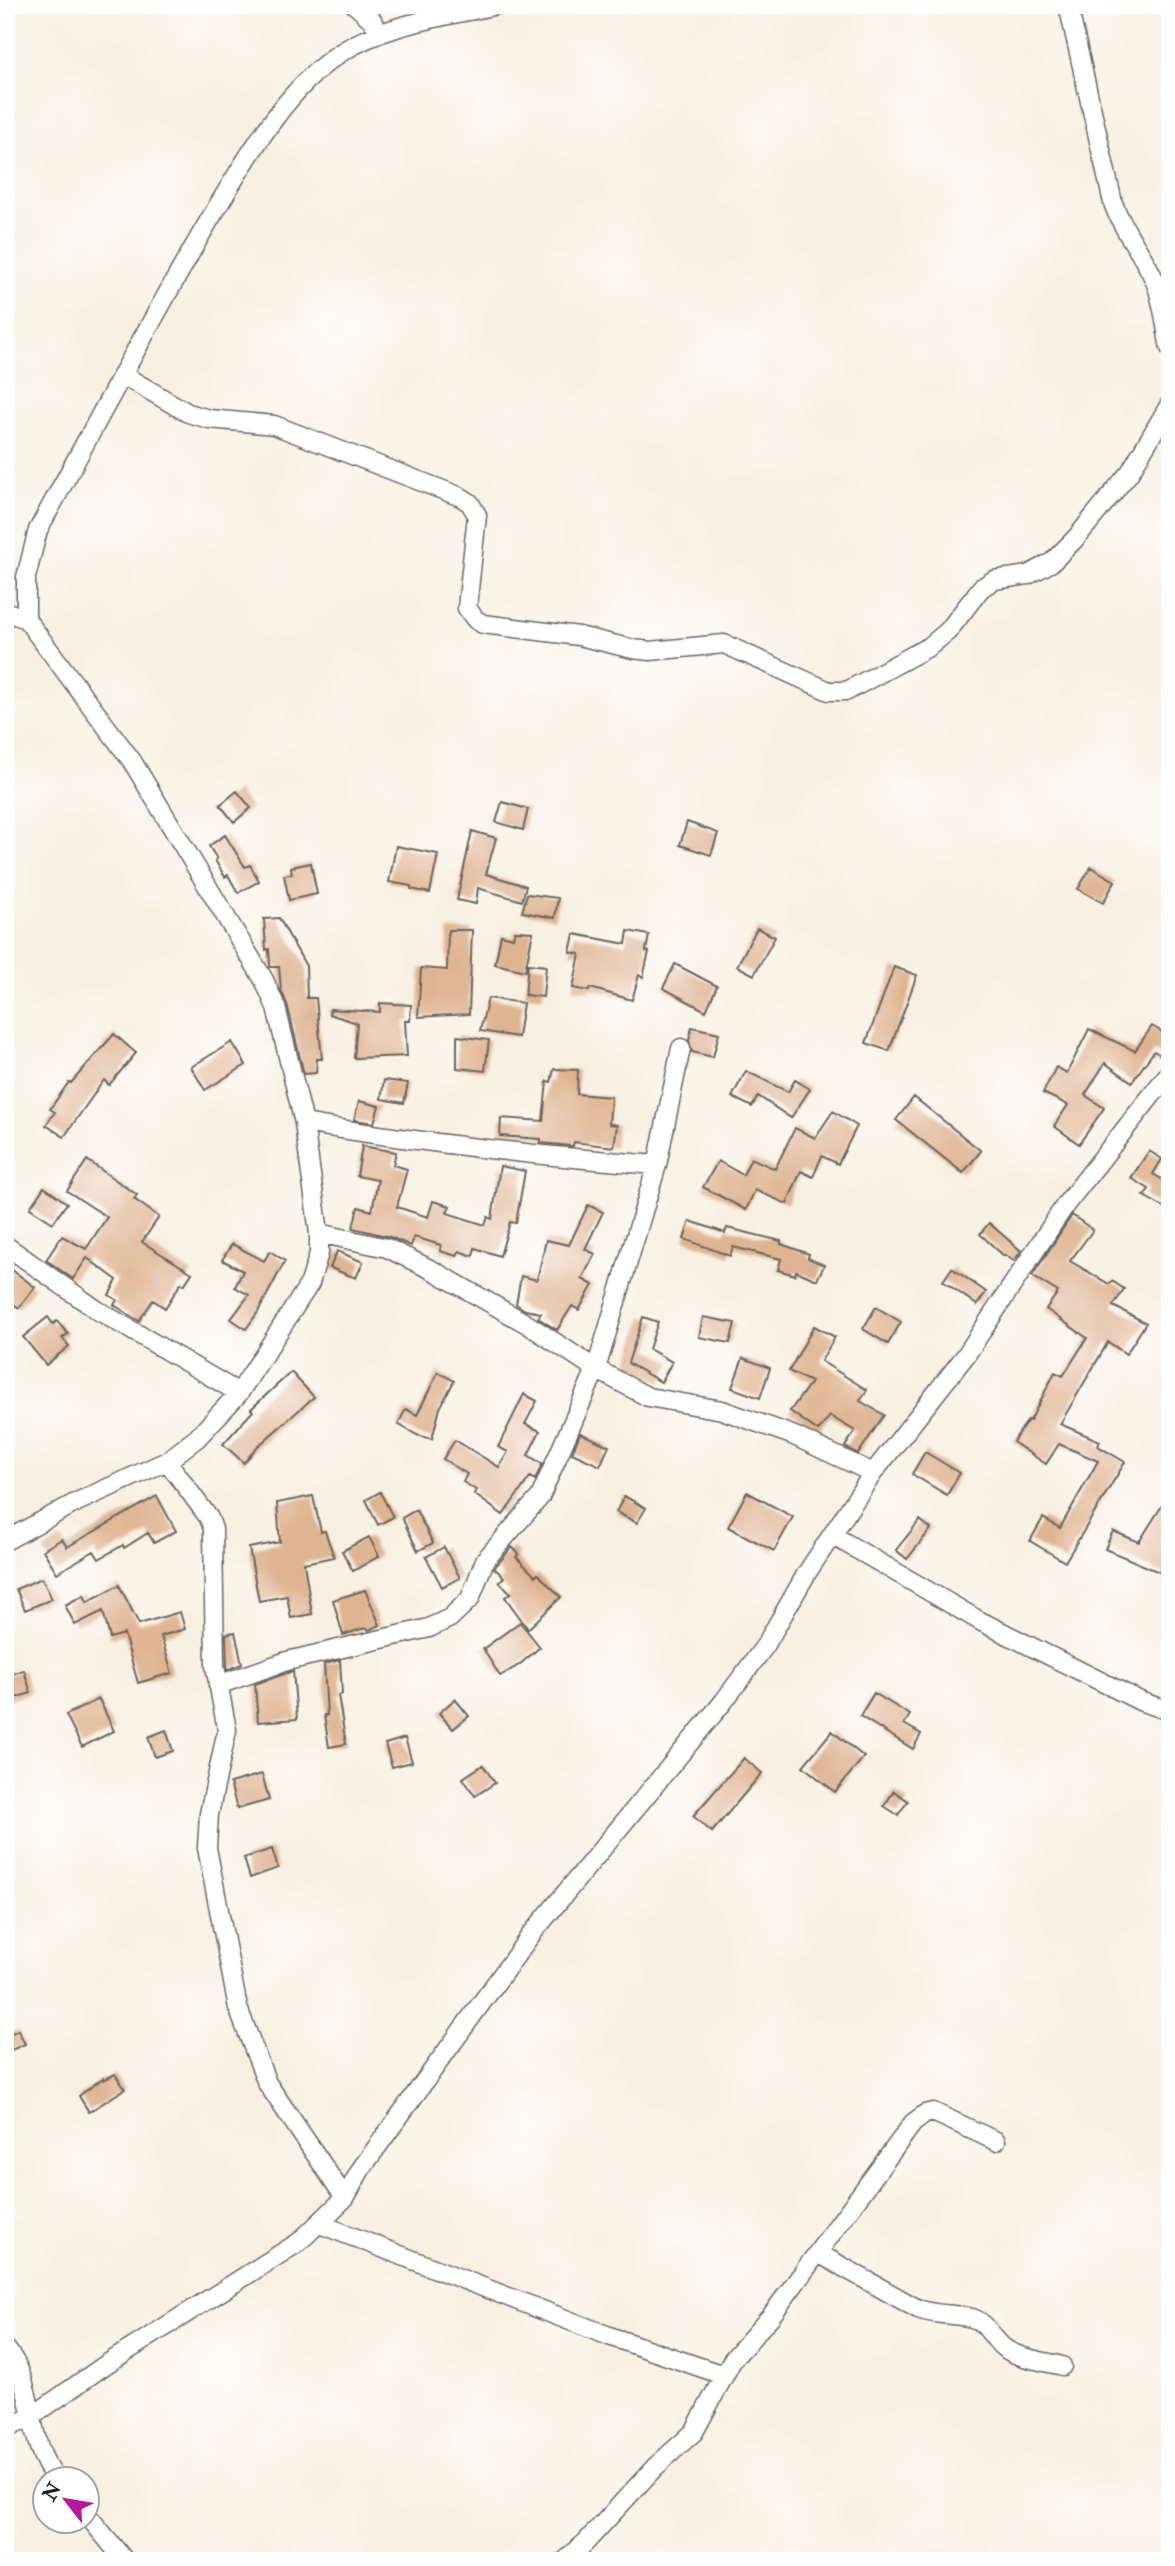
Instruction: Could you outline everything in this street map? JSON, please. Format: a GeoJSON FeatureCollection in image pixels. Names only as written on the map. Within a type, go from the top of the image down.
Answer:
{"type":"FeatureCollection","features":[{"type":"Feature","properties":{"kind":"street"},"geometry":{"type":"LineString","coordinates":[[355,5],[372,20],[380,33]]}},
{"type":"Feature","properties":{"kind":"street"},"geometry":{"type":"LineString","coordinates":[[26,619],[26,577],[38,530],[185,261],[254,147],[313,75],[340,53],[380,33],[496,5]]}},
{"type":"Feature","properties":{"kind":"street"},"geometry":{"type":"LineString","coordinates":[[1068,5],[1113,203],[1121,225],[1145,260],[1155,281],[1170,348]]}},
{"type":"Feature","properties":{"kind":"street"},"geometry":{"type":"LineString","coordinates":[[122,375],[188,413],[209,419],[274,425],[461,497],[470,503],[477,515],[467,608],[475,619],[483,624],[589,638],[650,651],[724,644],[829,691],[847,691],[930,646],[948,631],[981,589],[994,580],[1028,575],[1052,562],[1077,537],[1130,472],[1170,404]]}},
{"type":"Feature","properties":{"kind":"street"},"geometry":{"type":"LineString","coordinates":[[5,611],[26,619],[132,761],[264,980],[276,1007],[304,1123],[319,1233],[319,1254],[310,1283],[239,1393],[198,1438],[167,1461],[77,1502],[5,1541]]}},
{"type":"Feature","properties":{"kind":"street"},"geometry":{"type":"LineString","coordinates":[[218,1685],[287,1661],[429,1628],[450,1618],[470,1599],[485,1560],[540,1497],[596,1369],[657,1165],[681,1048]]}},
{"type":"Feature","properties":{"kind":"street"},"geometry":{"type":"LineString","coordinates":[[5,2429],[31,2417],[104,2365],[299,2242],[345,2198],[361,2169],[530,1936],[724,1701],[765,1646],[873,1473],[966,1355],[1066,1204],[1170,1072]]}},
{"type":"Feature","properties":{"kind":"street"},"geometry":{"type":"LineString","coordinates":[[304,1123],[391,1138],[657,1165]]}},
{"type":"Feature","properties":{"kind":"street"},"geometry":{"type":"LineString","coordinates":[[319,1233],[387,1248],[434,1270],[527,1324],[596,1369],[648,1397],[722,1410],[792,1435],[873,1473]]}},
{"type":"Feature","properties":{"kind":"street"},"geometry":{"type":"LineString","coordinates":[[5,1245],[97,1310],[239,1393]]}},
{"type":"Feature","properties":{"kind":"street"},"geometry":{"type":"LineString","coordinates":[[167,1461],[209,1518],[213,1529],[215,1666],[227,1730],[209,1815],[207,1848],[238,2008],[267,2083],[345,2198]]}},
{"type":"Feature","properties":{"kind":"street"},"geometry":{"type":"LineString","coordinates":[[832,1535],[980,1621],[1142,1702],[1170,1711]]}},
{"type":"Feature","properties":{"kind":"street"},"geometry":{"type":"LineString","coordinates":[[565,2561],[585,2543],[654,2467],[694,2432],[733,2359],[771,2316],[913,2123],[925,2114],[933,2112],[996,2141]]}},
{"type":"Feature","properties":{"kind":"street"},"geometry":{"type":"LineString","coordinates":[[320,2224],[608,2336],[723,2375]]}},
{"type":"Feature","properties":{"kind":"street"},"geometry":{"type":"LineString","coordinates":[[818,2253],[928,2314],[972,2318],[980,2322],[1001,2346],[1009,2351],[1062,2366]]}},
{"type":"Feature","properties":{"kind":"street"},"geometry":{"type":"LineString","coordinates":[[5,2348],[14,2358],[24,2378],[40,2454],[46,2464]]}},
{"type":"Feature","properties":{"kind":"street"},"geometry":{"type":"LineString","coordinates":[[102,2533],[125,2561]]}},
{"type":"Feature","properties":{"kind":"building"},"geometry":{"type":"Polygon","coordinates":[[[237,791],[251,808],[234,822],[220,805],[237,791]]]}},
{"type":"Feature","properties":{"kind":"building"},"geometry":{"type":"Polygon","coordinates":[[[502,802],[528,809],[523,830],[496,822],[502,802]]]}},
{"type":"Feature","properties":{"kind":"building"},"geometry":{"type":"Polygon","coordinates":[[[687,822],[718,833],[711,855],[680,845],[687,822]]]}},
{"type":"Feature","properties":{"kind":"building"},"geometry":{"type":"Polygon","coordinates":[[[472,831],[496,838],[486,874],[526,886],[522,901],[478,888],[476,904],[457,900],[472,831]]]}},
{"type":"Feature","properties":{"kind":"building"},"geometry":{"type":"Polygon","coordinates":[[[225,835],[245,867],[250,865],[259,881],[238,893],[228,875],[225,877],[209,846],[225,835]]]}},
{"type":"Feature","properties":{"kind":"building"},"geometry":{"type":"Polygon","coordinates":[[[396,846],[438,854],[430,893],[389,882],[396,846]]]}},
{"type":"Feature","properties":{"kind":"building"},"geometry":{"type":"Polygon","coordinates":[[[311,863],[317,894],[289,900],[284,875],[292,874],[291,867],[311,863]]]}},
{"type":"Feature","properties":{"kind":"building"},"geometry":{"type":"Polygon","coordinates":[[[1091,867],[1115,881],[1103,903],[1078,889],[1091,867]]]}},
{"type":"Feature","properties":{"kind":"building"},"geometry":{"type":"Polygon","coordinates":[[[527,894],[558,898],[555,918],[522,912],[527,894]]]}},
{"type":"Feature","properties":{"kind":"building"},"geometry":{"type":"Polygon","coordinates":[[[279,918],[306,966],[307,998],[316,998],[322,1059],[317,1059],[316,1073],[304,1074],[281,990],[279,967],[270,967],[264,919],[279,918]]]}},
{"type":"Feature","properties":{"kind":"building"},"geometry":{"type":"Polygon","coordinates":[[[757,928],[775,937],[754,975],[737,966],[757,928]]]}},
{"type":"Feature","properties":{"kind":"building"},"geometry":{"type":"Polygon","coordinates":[[[448,930],[472,930],[469,1014],[418,1017],[421,968],[447,970],[448,930]]]}},
{"type":"Feature","properties":{"kind":"building"},"geometry":{"type":"Polygon","coordinates":[[[515,931],[533,932],[525,971],[495,964],[501,935],[513,938],[515,931]]]}},
{"type":"Feature","properties":{"kind":"building"},"geometry":{"type":"Polygon","coordinates":[[[628,931],[649,935],[646,951],[649,952],[643,977],[639,975],[632,1000],[590,988],[589,991],[573,988],[580,954],[570,952],[574,934],[626,944],[628,931]]]}},
{"type":"Feature","properties":{"kind":"building"},"geometry":{"type":"Polygon","coordinates":[[[528,964],[546,966],[543,997],[525,995],[528,964]]]}},
{"type":"Feature","properties":{"kind":"building"},"geometry":{"type":"Polygon","coordinates":[[[675,964],[717,986],[706,1011],[663,988],[675,964]]]}},
{"type":"Feature","properties":{"kind":"building"},"geometry":{"type":"Polygon","coordinates":[[[894,967],[917,975],[889,1051],[866,1043],[894,967]]]}},
{"type":"Feature","properties":{"kind":"building"},"geometry":{"type":"Polygon","coordinates":[[[488,998],[523,1003],[518,1037],[480,1031],[488,998]]]}},
{"type":"Feature","properties":{"kind":"building"},"geometry":{"type":"Polygon","coordinates":[[[380,1003],[411,1005],[410,1021],[405,1021],[407,1056],[354,1058],[357,1023],[329,1014],[330,1009],[380,1012],[380,1003]]]}},
{"type":"Feature","properties":{"kind":"building"},"geometry":{"type":"Polygon","coordinates":[[[1152,1026],[1170,1037],[1170,1061],[1154,1051],[1132,1082],[1105,1063],[1085,1095],[1104,1108],[1079,1144],[1054,1126],[1068,1105],[1043,1093],[1056,1067],[1067,1073],[1089,1029],[1135,1051],[1152,1026]]]}},
{"type":"Feature","properties":{"kind":"building"},"geometry":{"type":"Polygon","coordinates":[[[692,1027],[719,1033],[713,1057],[692,1052],[689,1040],[692,1027]]]}},
{"type":"Feature","properties":{"kind":"building"},"geometry":{"type":"Polygon","coordinates":[[[114,1034],[136,1053],[109,1085],[104,1080],[64,1137],[46,1125],[55,1112],[50,1109],[69,1082],[71,1083],[114,1034]]]}},
{"type":"Feature","properties":{"kind":"building"},"geometry":{"type":"Polygon","coordinates":[[[457,1036],[489,1040],[485,1071],[457,1068],[457,1036]]]}},
{"type":"Feature","properties":{"kind":"building"},"geometry":{"type":"Polygon","coordinates":[[[232,1042],[246,1065],[205,1090],[191,1067],[232,1042]]]}},
{"type":"Feature","properties":{"kind":"building"},"geometry":{"type":"Polygon","coordinates":[[[554,1069],[578,1070],[577,1094],[611,1097],[609,1124],[617,1125],[614,1147],[574,1142],[573,1146],[570,1146],[541,1143],[541,1139],[500,1136],[501,1118],[543,1121],[547,1081],[551,1082],[554,1069]]]}},
{"type":"Feature","properties":{"kind":"building"},"geometry":{"type":"Polygon","coordinates":[[[746,1071],[788,1092],[795,1080],[810,1089],[791,1118],[758,1096],[752,1107],[732,1097],[746,1071]]]}},
{"type":"Feature","properties":{"kind":"building"},"geometry":{"type":"Polygon","coordinates":[[[384,1080],[408,1083],[404,1103],[381,1099],[384,1080]]]}},
{"type":"Feature","properties":{"kind":"building"},"geometry":{"type":"Polygon","coordinates":[[[914,1097],[981,1151],[963,1173],[896,1120],[914,1097]]]}},
{"type":"Feature","properties":{"kind":"building"},"geometry":{"type":"Polygon","coordinates":[[[359,1101],[379,1106],[374,1123],[354,1120],[359,1101]]]}},
{"type":"Feature","properties":{"kind":"building"},"geometry":{"type":"Polygon","coordinates":[[[833,1111],[857,1126],[838,1164],[822,1156],[813,1177],[801,1171],[787,1204],[755,1190],[746,1210],[703,1187],[718,1161],[743,1175],[751,1158],[775,1169],[795,1128],[815,1138],[833,1111]]]}},
{"type":"Feature","properties":{"kind":"building"},"geometry":{"type":"Polygon","coordinates":[[[362,1146],[396,1152],[393,1165],[407,1169],[397,1207],[428,1217],[433,1201],[450,1206],[447,1213],[485,1225],[488,1217],[492,1219],[500,1166],[525,1171],[516,1223],[510,1222],[500,1256],[475,1248],[473,1256],[459,1251],[457,1256],[440,1251],[441,1245],[414,1237],[411,1246],[390,1237],[353,1228],[358,1207],[372,1211],[378,1180],[357,1176],[362,1146]]]}},
{"type":"Feature","properties":{"kind":"building"},"geometry":{"type":"Polygon","coordinates":[[[1149,1151],[1162,1159],[1153,1174],[1170,1184],[1170,1200],[1165,1208],[1144,1196],[1149,1189],[1131,1178],[1149,1151]]]}},
{"type":"Feature","properties":{"kind":"building"},"geometry":{"type":"Polygon","coordinates":[[[87,1160],[137,1195],[134,1199],[159,1217],[142,1242],[192,1273],[184,1285],[181,1283],[165,1308],[153,1300],[139,1321],[114,1305],[117,1300],[109,1295],[117,1280],[87,1258],[73,1279],[46,1260],[62,1236],[86,1249],[107,1217],[67,1191],[87,1160]]]}},
{"type":"Feature","properties":{"kind":"building"},"geometry":{"type":"Polygon","coordinates":[[[44,1187],[67,1203],[53,1223],[30,1208],[44,1187]]]}},
{"type":"Feature","properties":{"kind":"building"},"geometry":{"type":"Polygon","coordinates":[[[588,1205],[603,1212],[585,1249],[595,1254],[582,1279],[593,1285],[579,1310],[572,1306],[557,1330],[538,1318],[541,1313],[525,1310],[516,1304],[521,1276],[537,1280],[546,1240],[569,1245],[588,1205]]]}},
{"type":"Feature","properties":{"kind":"building"},"geometry":{"type":"Polygon","coordinates":[[[1072,1215],[1093,1230],[1070,1261],[1109,1284],[1112,1281],[1124,1289],[1113,1306],[1146,1323],[1126,1354],[1108,1342],[1060,1424],[1100,1441],[1098,1446],[1125,1462],[1065,1562],[1030,1541],[1043,1518],[1060,1528],[1098,1461],[1059,1444],[1046,1464],[1013,1442],[1028,1420],[1030,1421],[1055,1372],[1063,1376],[1087,1338],[1046,1309],[1058,1292],[1032,1276],[1072,1215]]]}},
{"type":"Feature","properties":{"kind":"building"},"geometry":{"type":"Polygon","coordinates":[[[690,1221],[725,1233],[727,1228],[781,1241],[781,1244],[809,1254],[808,1258],[824,1265],[817,1280],[796,1271],[795,1275],[778,1270],[781,1259],[733,1247],[730,1256],[684,1239],[690,1221]]]}},
{"type":"Feature","properties":{"kind":"building"},"geometry":{"type":"Polygon","coordinates":[[[989,1223],[1021,1251],[1014,1261],[1004,1256],[980,1234],[989,1223]]]}},
{"type":"Feature","properties":{"kind":"building"},"geometry":{"type":"Polygon","coordinates":[[[232,1244],[264,1261],[270,1251],[285,1261],[246,1329],[231,1319],[249,1295],[235,1287],[243,1271],[222,1260],[232,1244]]]}},
{"type":"Feature","properties":{"kind":"building"},"geometry":{"type":"Polygon","coordinates":[[[337,1251],[363,1262],[356,1278],[330,1268],[337,1251]]]}},
{"type":"Feature","properties":{"kind":"building"},"geometry":{"type":"Polygon","coordinates":[[[952,1268],[986,1292],[977,1305],[943,1281],[952,1268]]]}},
{"type":"Feature","properties":{"kind":"building"},"geometry":{"type":"Polygon","coordinates":[[[12,1270],[35,1287],[19,1308],[5,1298],[5,1279],[12,1270]]]}},
{"type":"Feature","properties":{"kind":"building"},"geometry":{"type":"Polygon","coordinates":[[[876,1307],[901,1322],[888,1344],[863,1329],[876,1307]]]}},
{"type":"Feature","properties":{"kind":"building"},"geometry":{"type":"Polygon","coordinates":[[[48,1317],[53,1324],[57,1321],[68,1334],[62,1338],[69,1346],[46,1365],[23,1337],[48,1317]]]}},
{"type":"Feature","properties":{"kind":"building"},"geometry":{"type":"Polygon","coordinates":[[[643,1317],[658,1322],[649,1349],[672,1362],[661,1382],[628,1363],[643,1317]]]}},
{"type":"Feature","properties":{"kind":"building"},"geometry":{"type":"Polygon","coordinates":[[[703,1317],[735,1323],[730,1343],[699,1337],[703,1317]]]}},
{"type":"Feature","properties":{"kind":"building"},"geometry":{"type":"Polygon","coordinates":[[[814,1326],[835,1337],[821,1361],[867,1390],[860,1401],[884,1415],[858,1454],[845,1447],[855,1431],[830,1416],[818,1431],[790,1411],[811,1382],[789,1371],[814,1326]]]}},
{"type":"Feature","properties":{"kind":"building"},"geometry":{"type":"Polygon","coordinates":[[[743,1358],[770,1368],[760,1398],[732,1388],[743,1358]]]}},
{"type":"Feature","properties":{"kind":"building"},"geometry":{"type":"Polygon","coordinates":[[[291,1372],[314,1397],[257,1447],[244,1463],[223,1444],[253,1411],[251,1409],[291,1372]]]}},
{"type":"Feature","properties":{"kind":"building"},"geometry":{"type":"Polygon","coordinates":[[[438,1372],[454,1381],[440,1408],[432,1439],[417,1435],[398,1424],[406,1409],[417,1415],[438,1372]]]}},
{"type":"Feature","properties":{"kind":"building"},"geometry":{"type":"Polygon","coordinates":[[[524,1394],[537,1401],[525,1424],[540,1431],[528,1455],[542,1464],[535,1480],[530,1477],[503,1515],[474,1494],[476,1490],[463,1482],[467,1474],[443,1459],[455,1440],[499,1467],[508,1452],[498,1447],[524,1394]]]}},
{"type":"Feature","properties":{"kind":"building"},"geometry":{"type":"Polygon","coordinates":[[[580,1433],[609,1446],[600,1466],[572,1453],[580,1433]]]}},
{"type":"Feature","properties":{"kind":"building"},"geometry":{"type":"Polygon","coordinates":[[[925,1452],[960,1473],[947,1495],[912,1474],[925,1452]]]}},
{"type":"Feature","properties":{"kind":"building"},"geometry":{"type":"Polygon","coordinates":[[[380,1492],[393,1517],[378,1525],[366,1500],[380,1492]]]}},
{"type":"Feature","properties":{"kind":"building"},"geometry":{"type":"Polygon","coordinates":[[[747,1492],[793,1517],[774,1551],[728,1527],[747,1492]]]}},
{"type":"Feature","properties":{"kind":"building"},"geometry":{"type":"Polygon","coordinates":[[[1170,1493],[1170,1565],[1166,1575],[1105,1549],[1113,1531],[1139,1542],[1170,1493]]]}},
{"type":"Feature","properties":{"kind":"building"},"geometry":{"type":"Polygon","coordinates":[[[157,1496],[176,1531],[154,1543],[148,1533],[99,1559],[94,1551],[57,1573],[43,1550],[62,1539],[67,1547],[157,1496]]]}},
{"type":"Feature","properties":{"kind":"building"},"geometry":{"type":"Polygon","coordinates":[[[313,1496],[321,1532],[325,1531],[334,1557],[304,1563],[312,1614],[291,1618],[287,1596],[259,1601],[249,1548],[280,1542],[277,1503],[313,1496]]]}},
{"type":"Feature","properties":{"kind":"building"},"geometry":{"type":"Polygon","coordinates":[[[624,1496],[646,1508],[637,1523],[616,1512],[624,1496]]]}},
{"type":"Feature","properties":{"kind":"building"},"geometry":{"type":"Polygon","coordinates":[[[416,1510],[433,1543],[418,1551],[402,1518],[416,1510]]]}},
{"type":"Feature","properties":{"kind":"building"},"geometry":{"type":"Polygon","coordinates":[[[920,1520],[931,1529],[907,1559],[896,1550],[920,1520]]]}},
{"type":"Feature","properties":{"kind":"building"},"geometry":{"type":"Polygon","coordinates":[[[369,1537],[379,1556],[353,1571],[342,1551],[369,1537]]]}},
{"type":"Feature","properties":{"kind":"building"},"geometry":{"type":"Polygon","coordinates":[[[444,1547],[460,1578],[442,1587],[426,1557],[444,1547]]]}},
{"type":"Feature","properties":{"kind":"building"},"geometry":{"type":"Polygon","coordinates":[[[512,1547],[519,1554],[516,1557],[561,1597],[528,1629],[505,1597],[511,1593],[499,1582],[504,1577],[494,1568],[512,1547]]]}},
{"type":"Feature","properties":{"kind":"building"},"geometry":{"type":"Polygon","coordinates":[[[42,1578],[52,1599],[25,1610],[16,1589],[42,1578]]]}},
{"type":"Feature","properties":{"kind":"building"},"geometry":{"type":"Polygon","coordinates":[[[119,1585],[139,1624],[180,1612],[185,1629],[161,1636],[172,1673],[138,1683],[124,1634],[110,1638],[103,1611],[75,1625],[65,1605],[84,1595],[87,1602],[119,1585]]]}},
{"type":"Feature","properties":{"kind":"building"},"geometry":{"type":"Polygon","coordinates":[[[365,1590],[380,1625],[343,1635],[333,1600],[365,1590]]]}},
{"type":"Feature","properties":{"kind":"building"},"geometry":{"type":"Polygon","coordinates":[[[520,1622],[540,1647],[519,1665],[500,1676],[483,1649],[520,1622]]]}},
{"type":"Feature","properties":{"kind":"building"},"geometry":{"type":"Polygon","coordinates":[[[235,1632],[242,1664],[227,1670],[226,1634],[235,1632]]]}},
{"type":"Feature","properties":{"kind":"building"},"geometry":{"type":"Polygon","coordinates":[[[340,1660],[342,1694],[338,1695],[346,1744],[329,1747],[324,1715],[327,1715],[324,1664],[340,1660]]]}},
{"type":"Feature","properties":{"kind":"building"},"geometry":{"type":"Polygon","coordinates":[[[24,1670],[31,1693],[5,1701],[5,1676],[24,1670]]]}},
{"type":"Feature","properties":{"kind":"building"},"geometry":{"type":"Polygon","coordinates":[[[293,1671],[297,1719],[258,1722],[255,1684],[293,1671]]]}},
{"type":"Feature","properties":{"kind":"building"},"geometry":{"type":"Polygon","coordinates":[[[874,1693],[910,1715],[904,1724],[921,1734],[913,1749],[860,1716],[874,1693]]]}},
{"type":"Feature","properties":{"kind":"building"},"geometry":{"type":"Polygon","coordinates":[[[99,1699],[114,1731],[82,1747],[66,1715],[99,1699]]]}},
{"type":"Feature","properties":{"kind":"building"},"geometry":{"type":"Polygon","coordinates":[[[455,1699],[469,1716],[453,1729],[439,1713],[455,1699]]]}},
{"type":"Feature","properties":{"kind":"building"},"geometry":{"type":"Polygon","coordinates":[[[166,1730],[173,1751],[155,1757],[148,1737],[166,1730]]]}},
{"type":"Feature","properties":{"kind":"building"},"geometry":{"type":"Polygon","coordinates":[[[832,1731],[864,1757],[835,1792],[803,1766],[832,1731]]]}},
{"type":"Feature","properties":{"kind":"building"},"geometry":{"type":"Polygon","coordinates":[[[405,1738],[412,1762],[392,1767],[385,1744],[405,1738]]]}},
{"type":"Feature","properties":{"kind":"building"},"geometry":{"type":"Polygon","coordinates":[[[744,1758],[762,1773],[712,1832],[693,1816],[744,1758]]]}},
{"type":"Feature","properties":{"kind":"building"},"geometry":{"type":"Polygon","coordinates":[[[483,1765],[495,1783],[475,1796],[463,1778],[483,1765]]]}},
{"type":"Feature","properties":{"kind":"building"},"geometry":{"type":"Polygon","coordinates":[[[262,1774],[269,1800],[237,1809],[230,1783],[262,1774]]]}},
{"type":"Feature","properties":{"kind":"building"},"geometry":{"type":"Polygon","coordinates":[[[894,1791],[908,1801],[898,1815],[884,1806],[894,1791]]]}},
{"type":"Feature","properties":{"kind":"building"},"geometry":{"type":"Polygon","coordinates":[[[272,1849],[278,1868],[250,1878],[244,1858],[272,1849]]]}},
{"type":"Feature","properties":{"kind":"building"},"geometry":{"type":"Polygon","coordinates":[[[18,2030],[25,2044],[5,2053],[5,2036],[18,2030]]]}},
{"type":"Feature","properties":{"kind":"building"},"geometry":{"type":"Polygon","coordinates":[[[115,2074],[125,2089],[89,2112],[79,2096],[103,2078],[104,2080],[115,2074]]]}}]}
